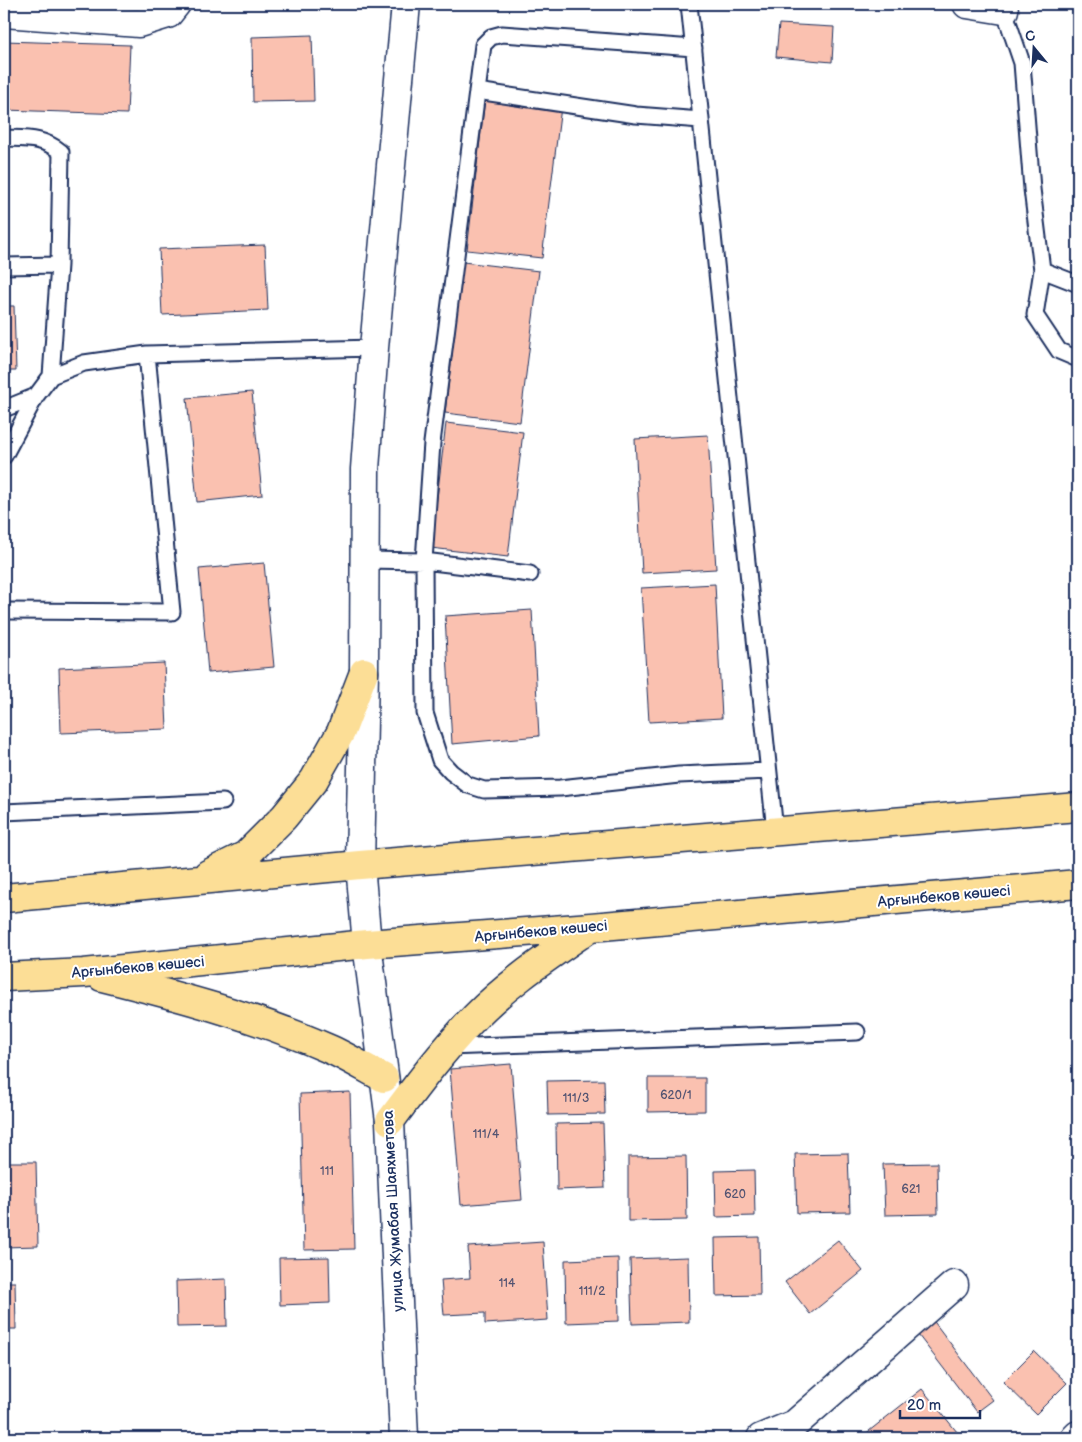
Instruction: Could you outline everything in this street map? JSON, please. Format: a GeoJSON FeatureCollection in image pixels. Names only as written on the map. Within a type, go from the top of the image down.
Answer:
{"type":"FeatureCollection","features":[{"type":"Feature","properties":{"kind":"main road"},"geometry":{"type":"LineString","coordinates":[[195,881],[246,855],[284,817],[314,780],[341,732],[364,672]]}},
{"type":"Feature","properties":{"kind":"main road"},"geometry":{"type":"LineString","coordinates":[[4,898],[360,865],[1078,807]]}},
{"type":"Feature","properties":{"kind":"main road","name":"Арғынбеков көшесі"},"geometry":{"type":"LineString","coordinates":[[4,977],[84,972],[367,944],[590,927],[1078,884]]}},
{"type":"Feature","properties":{"kind":"main road"},"geometry":{"type":"LineString","coordinates":[[390,1121],[448,1047],[476,1016],[514,983],[590,927]]}},
{"type":"Feature","properties":{"kind":"main road"},"geometry":{"type":"LineString","coordinates":[[84,972],[177,996],[265,1023],[328,1048],[384,1078]]}},
{"type":"Feature","properties":{"kind":"street"},"geometry":{"type":"LineString","coordinates":[[4,13],[138,23],[168,14],[176,4]]}},
{"type":"Feature","properties":{"kind":"street","name":"улица Жумабая Шаяхметова"},"geometry":{"type":"LineString","coordinates":[[404,1438],[390,1121],[367,944],[360,865],[364,672],[365,469],[374,348],[406,4]]}},
{"type":"Feature","properties":{"kind":"street"},"geometry":{"type":"LineString","coordinates":[[967,4],[1004,10]]}},
{"type":"Feature","properties":{"kind":"street"},"geometry":{"type":"LineString","coordinates":[[760,1438],[795,1424],[954,1285]]}},
{"type":"Feature","properties":{"kind":"street"},"geometry":{"type":"LineString","coordinates":[[1074,1438],[1078,1435]]}},
{"type":"Feature","properties":{"kind":"lane"},"geometry":{"type":"LineString","coordinates":[[689,4],[775,831]]}},
{"type":"Feature","properties":{"kind":"lane"},"geometry":{"type":"LineString","coordinates":[[1004,10],[1022,63],[1032,189],[1042,270],[1035,315],[1059,351],[1078,359]]}},
{"type":"Feature","properties":{"kind":"lane"},"geometry":{"type":"LineString","coordinates":[[694,48],[502,34],[492,37],[483,45],[432,443],[424,562],[425,713],[440,760],[451,772],[468,785],[484,790],[560,788],[679,775],[768,771]]}},
{"type":"Feature","properties":{"kind":"lane"},"geometry":{"type":"LineString","coordinates":[[476,91],[636,115],[702,120]]}},
{"type":"Feature","properties":{"kind":"lane"},"geometry":{"type":"LineString","coordinates":[[4,138],[42,140],[61,152],[59,265],[51,376],[36,396],[4,456]]}},
{"type":"Feature","properties":{"kind":"lane"},"geometry":{"type":"LineString","coordinates":[[4,266],[59,265]]}},
{"type":"Feature","properties":{"kind":"lane"},"geometry":{"type":"LineString","coordinates":[[1042,270],[1078,284]]}},
{"type":"Feature","properties":{"kind":"lane"},"geometry":{"type":"LineString","coordinates":[[51,376],[84,364],[147,354],[374,348]]}},
{"type":"Feature","properties":{"kind":"lane"},"geometry":{"type":"LineString","coordinates":[[4,611],[172,612],[147,354]]}},
{"type":"Feature","properties":{"kind":"lane"},"geometry":{"type":"LineString","coordinates":[[4,410],[36,396]]}},
{"type":"Feature","properties":{"kind":"lane"},"geometry":{"type":"LineString","coordinates":[[365,560],[424,562],[530,574]]}},
{"type":"Feature","properties":{"kind":"lane"},"geometry":{"type":"LineString","coordinates":[[4,812],[223,802]]}},
{"type":"Feature","properties":{"kind":"lane"},"geometry":{"type":"LineString","coordinates":[[448,1047],[857,1032]]}},
{"type":"Feature","properties":{"kind":"building"},"geometry":{"type":"Polygon","coordinates":[[[779,24],[834,27],[832,62],[776,57],[779,24]]]}},
{"type":"Feature","properties":{"kind":"building"},"geometry":{"type":"Polygon","coordinates":[[[312,35],[314,101],[253,102],[252,37],[312,35]]]}},
{"type":"Feature","properties":{"kind":"building"},"geometry":{"type":"Polygon","coordinates":[[[4,41],[130,45],[127,114],[4,110],[4,41]]]}},
{"type":"Feature","properties":{"kind":"building"},"geometry":{"type":"Polygon","coordinates":[[[485,98],[561,107],[542,258],[467,250],[485,98]]]}},
{"type":"Feature","properties":{"kind":"building"},"geometry":{"type":"Polygon","coordinates":[[[265,245],[268,310],[162,315],[159,249],[265,245]]]}},
{"type":"Feature","properties":{"kind":"building"},"geometry":{"type":"Polygon","coordinates":[[[463,262],[539,271],[520,422],[445,413],[463,262]]]}},
{"type":"Feature","properties":{"kind":"building"},"geometry":{"type":"Polygon","coordinates":[[[4,306],[14,306],[16,371],[4,371],[4,306]]]}},
{"type":"Feature","properties":{"kind":"building"},"geometry":{"type":"Polygon","coordinates":[[[252,392],[262,495],[197,502],[187,398],[252,392]]]}},
{"type":"Feature","properties":{"kind":"building"},"geometry":{"type":"Polygon","coordinates":[[[446,423],[523,432],[508,557],[431,548],[446,423]]]}},
{"type":"Feature","properties":{"kind":"building"},"geometry":{"type":"Polygon","coordinates":[[[708,435],[716,569],[642,573],[635,439],[708,435]]]}},
{"type":"Feature","properties":{"kind":"building"},"geometry":{"type":"Polygon","coordinates":[[[264,563],[274,667],[208,673],[199,569],[264,563]]]}},
{"type":"Feature","properties":{"kind":"building"},"geometry":{"type":"Polygon","coordinates":[[[715,584],[722,718],[649,722],[641,588],[715,584]]]}},
{"type":"Feature","properties":{"kind":"building"},"geometry":{"type":"Polygon","coordinates":[[[532,610],[539,736],[452,744],[445,616],[532,610]]]}},
{"type":"Feature","properties":{"kind":"building"},"geometry":{"type":"Polygon","coordinates":[[[164,663],[167,729],[61,733],[59,668],[164,663]]]}},
{"type":"Feature","properties":{"kind":"building"},"geometry":{"type":"Polygon","coordinates":[[[511,1064],[522,1200],[461,1205],[450,1069],[511,1064]]]}},
{"type":"Feature","properties":{"kind":"building"},"geometry":{"type":"Polygon","coordinates":[[[648,1078],[705,1078],[705,1111],[648,1112],[648,1078]]]}},
{"type":"Feature","properties":{"kind":"building"},"geometry":{"type":"Polygon","coordinates":[[[604,1080],[605,1114],[548,1115],[547,1081],[604,1080]]]}},
{"type":"Feature","properties":{"kind":"building"},"geometry":{"type":"Polygon","coordinates":[[[350,1092],[354,1249],[304,1250],[300,1094],[350,1092]]]}},
{"type":"Feature","properties":{"kind":"building"},"geometry":{"type":"Polygon","coordinates":[[[603,1123],[605,1188],[557,1190],[556,1124],[603,1123]]]}},
{"type":"Feature","properties":{"kind":"building"},"geometry":{"type":"Polygon","coordinates":[[[848,1153],[850,1212],[797,1213],[795,1154],[848,1153]]]}},
{"type":"Feature","properties":{"kind":"building"},"geometry":{"type":"Polygon","coordinates":[[[686,1156],[687,1220],[628,1221],[628,1157],[686,1156]]]}},
{"type":"Feature","properties":{"kind":"building"},"geometry":{"type":"Polygon","coordinates":[[[4,1162],[36,1162],[38,1246],[4,1247],[4,1162]]]}},
{"type":"Feature","properties":{"kind":"building"},"geometry":{"type":"Polygon","coordinates":[[[937,1163],[938,1214],[885,1215],[883,1164],[937,1163]]]}},
{"type":"Feature","properties":{"kind":"building"},"geometry":{"type":"Polygon","coordinates":[[[754,1170],[755,1216],[716,1217],[715,1171],[754,1170]]]}},
{"type":"Feature","properties":{"kind":"building"},"geometry":{"type":"Polygon","coordinates":[[[759,1237],[760,1295],[716,1296],[715,1238],[759,1237]]]}},
{"type":"Feature","properties":{"kind":"building"},"geometry":{"type":"Polygon","coordinates":[[[838,1240],[863,1271],[810,1314],[785,1282],[838,1240]]]}},
{"type":"Feature","properties":{"kind":"building"},"geometry":{"type":"Polygon","coordinates":[[[543,1242],[548,1320],[485,1324],[485,1313],[444,1315],[441,1280],[470,1278],[468,1247],[543,1242]]]}},
{"type":"Feature","properties":{"kind":"building"},"geometry":{"type":"Polygon","coordinates":[[[329,1257],[330,1303],[280,1305],[279,1258],[329,1257]]]}},
{"type":"Feature","properties":{"kind":"building"},"geometry":{"type":"Polygon","coordinates":[[[688,1257],[689,1322],[632,1324],[630,1259],[688,1257]]]}},
{"type":"Feature","properties":{"kind":"building"},"geometry":{"type":"Polygon","coordinates":[[[618,1258],[619,1321],[566,1323],[565,1260],[618,1258]]]}},
{"type":"Feature","properties":{"kind":"building"},"geometry":{"type":"Polygon","coordinates":[[[226,1279],[227,1326],[177,1327],[176,1281],[226,1279]]]}},
{"type":"Feature","properties":{"kind":"building"},"geometry":{"type":"Polygon","coordinates":[[[4,1282],[15,1282],[16,1329],[4,1329],[4,1282]]]}},
{"type":"Feature","properties":{"kind":"building"},"geometry":{"type":"Polygon","coordinates":[[[932,1319],[993,1400],[977,1412],[915,1331],[932,1319]]]}},
{"type":"Feature","properties":{"kind":"building"},"geometry":{"type":"Polygon","coordinates":[[[1034,1351],[1067,1383],[1036,1414],[1003,1382],[1034,1351]]]}},
{"type":"Feature","properties":{"kind":"building"},"geometry":{"type":"Polygon","coordinates":[[[922,1389],[962,1438],[867,1438],[864,1435],[922,1389]]]}}]}
